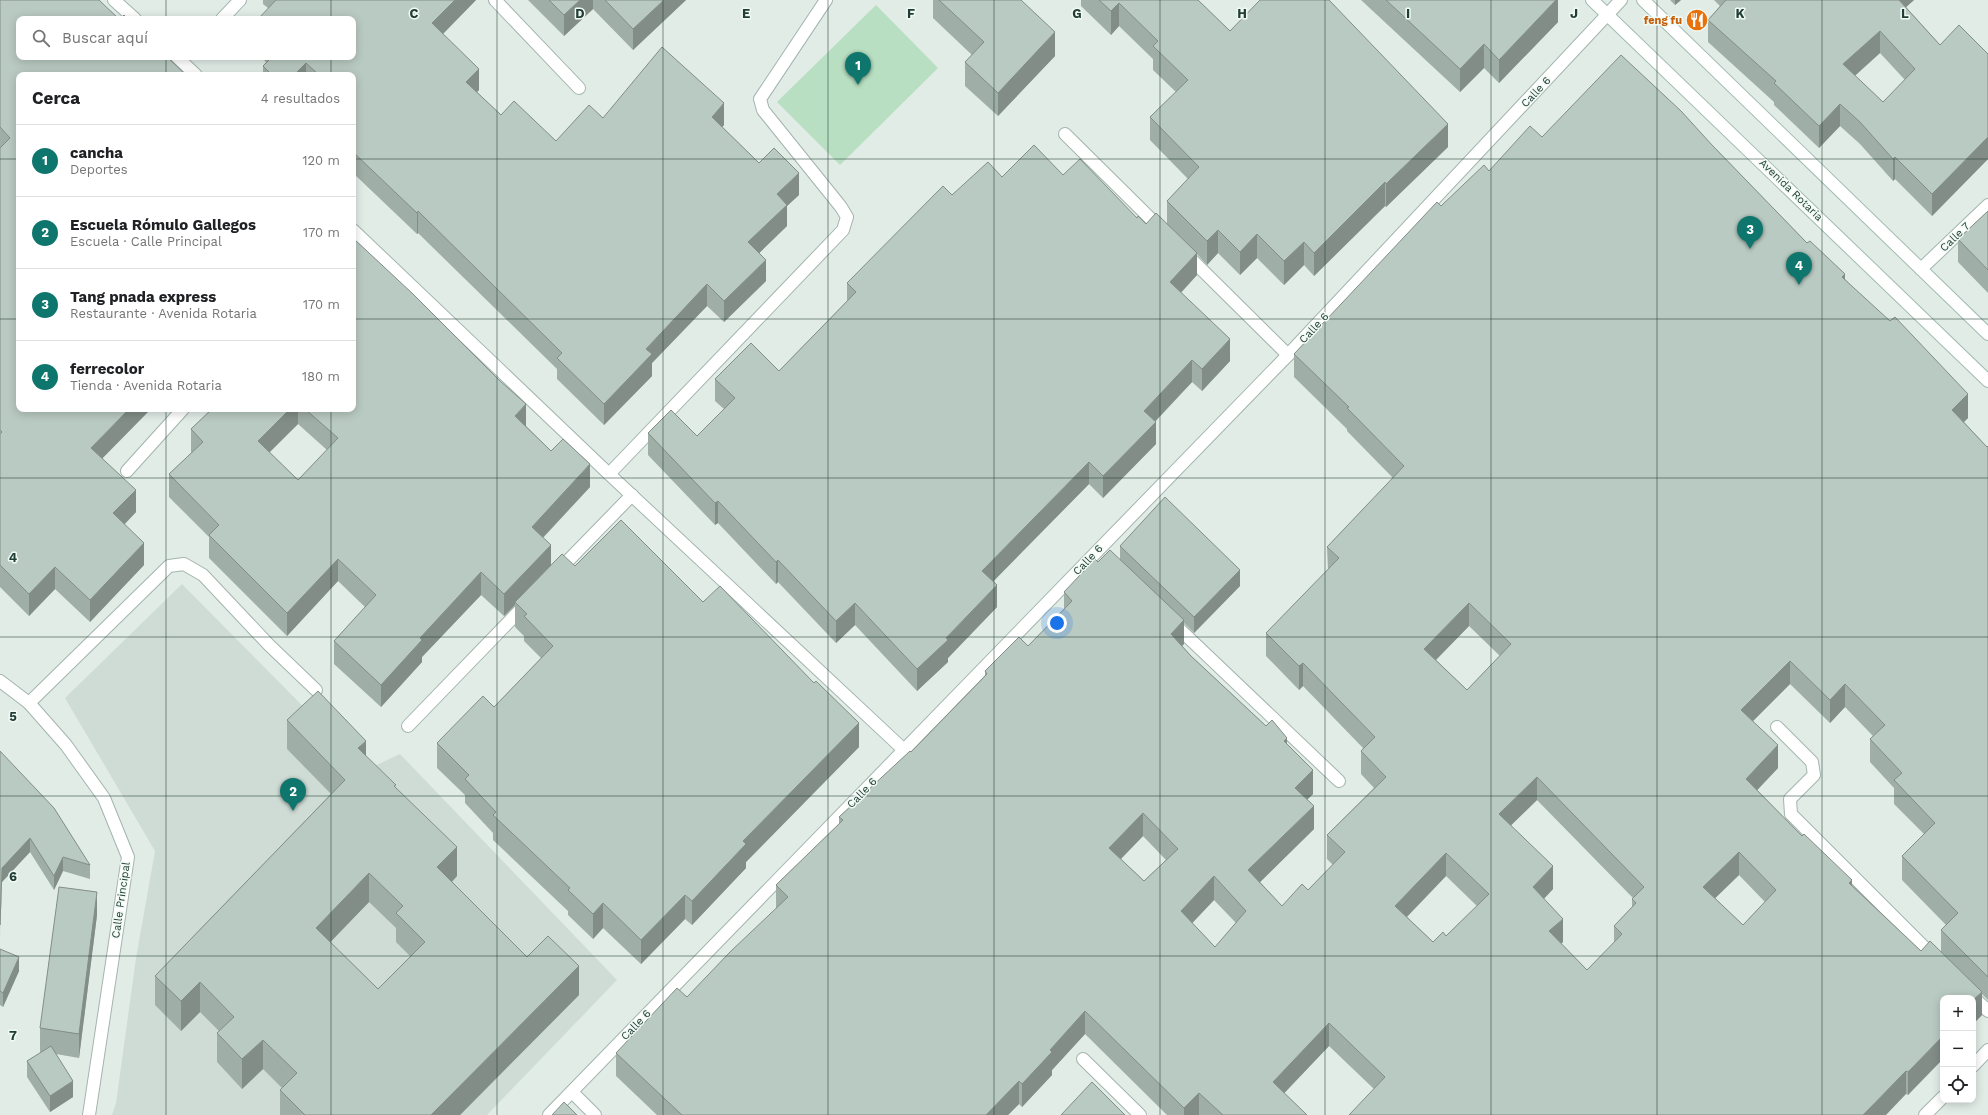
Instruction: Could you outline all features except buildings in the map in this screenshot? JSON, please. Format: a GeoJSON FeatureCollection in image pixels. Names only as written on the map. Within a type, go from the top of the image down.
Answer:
{"type":"FeatureCollection","features":[{"type":"Feature","properties":{"kind":"street"},"geometry":{"type":"LineString","coordinates":[[114,0],[132,16]]}},
{"type":"Feature","properties":{"kind":"street"},"geometry":{"type":"LineString","coordinates":[[225,16],[240,0]]}},
{"type":"Feature","properties":{"kind":"street"},"geometry":{"type":"LineString","coordinates":[[495,0],[579,88]]}},
{"type":"Feature","properties":{"kind":"street"},"geometry":{"type":"LineString","coordinates":[[609,474],[843,230],[847,217],[841,207],[763,110],[760,99],[826,0]]}},
{"type":"Feature","properties":{"kind":"street","name":"Avenida Rotaria"},"geometry":{"type":"LineString","coordinates":[[1592,0],[1988,382]]}},
{"type":"Feature","properties":{"kind":"street","name":"Calle 6"},"geometry":{"type":"LineString","coordinates":[[549,1115],[1288,355],[1621,0]]}},
{"type":"Feature","properties":{"kind":"street"},"geometry":{"type":"LineString","coordinates":[[1643,0],[1988,334]]}},
{"type":"Feature","properties":{"kind":"street"},"geometry":{"type":"LineString","coordinates":[[184,60],[194,72]]}},
{"type":"Feature","properties":{"kind":"street"},"geometry":{"type":"LineString","coordinates":[[1065,134],[1288,355]]}},
{"type":"Feature","properties":{"kind":"street","name":"Calle 7"},"geometry":{"type":"LineString","coordinates":[[1921,269],[1988,205]]}},
{"type":"Feature","properties":{"kind":"street"},"geometry":{"type":"LineString","coordinates":[[356,233],[609,474],[904,750]]}},
{"type":"Feature","properties":{"kind":"street"},"geometry":{"type":"LineString","coordinates":[[127,471],[180,412]]}},
{"type":"Feature","properties":{"kind":"street"},"geometry":{"type":"LineString","coordinates":[[550,580],[632,495]]}},
{"type":"Feature","properties":{"kind":"street"},"geometry":{"type":"LineString","coordinates":[[1097,551],[1109,562]]}},
{"type":"Feature","properties":{"kind":"street"},"geometry":{"type":"LineString","coordinates":[[28,703],[169,566],[184,564],[203,575],[269,645],[316,690]]}},
{"type":"Feature","properties":{"kind":"street"},"geometry":{"type":"LineString","coordinates":[[408,726],[533,596]]}},
{"type":"Feature","properties":{"kind":"street"},"geometry":{"type":"LineString","coordinates":[[1160,611],[1339,782]]}},
{"type":"Feature","properties":{"kind":"street","name":"Calle Principal"},"geometry":{"type":"LineString","coordinates":[[0,680],[28,703],[66,745],[104,798],[128,857],[89,1115]]}},
{"type":"Feature","properties":{"kind":"street"},"geometry":{"type":"LineString","coordinates":[[1777,726],[1812,762],[1813,768],[1814,775],[1790,799],[1791,814],[1944,967]]}},
{"type":"Feature","properties":{"kind":"street"},"geometry":{"type":"LineString","coordinates":[[1960,984],[1988,1011]]}},
{"type":"Feature","properties":{"kind":"street"},"geometry":{"type":"LineString","coordinates":[[1976,1063],[1988,1050]]}},
{"type":"Feature","properties":{"kind":"street"},"geometry":{"type":"LineString","coordinates":[[1083,1059],[1140,1115]]}},
{"type":"Feature","properties":{"kind":"street"},"geometry":{"type":"LineString","coordinates":[[572,1092],[595,1115]]}},
{"type":"Feature","properties":{"kind":"street"},"geometry":{"type":"LineString","coordinates":[[1925,1115],[1940,1100]]}},
{"type":"Feature","properties":{"kind":"shaded area"},"geometry":{"type":"Polygon","coordinates":[[[182,584],[366,770],[400,754],[617,980],[487,1115],[112,1115],[116,1103],[136,958],[155,851],[65,698],[182,584]]]}},
{"type":"Feature","properties":{"kind":"green space"},"geometry":{"type":"Polygon","coordinates":[[[876,5],[938,68],[840,165],[777,102],[876,5]]]}},
{"type":"Feature","properties":{"kind":"place","name":"feng fu"},"geometry":{"type":"Point","coordinates":[1697,20]}},
{"type":"Feature","properties":{"kind":"place","name":"cancha"},"geometry":{"type":"Point","coordinates":[858,85]}},
{"type":"Feature","properties":{"kind":"place","name":"Tang pnada express"},"geometry":{"type":"Point","coordinates":[1750,249]}},
{"type":"Feature","properties":{"kind":"place","name":"ferrecolor"},"geometry":{"type":"Point","coordinates":[1799,285]}},
{"type":"Feature","properties":{"kind":"place","name":"Escuela Rómulo Gallegos"},"geometry":{"type":"Point","coordinates":[293,811]}}]}
